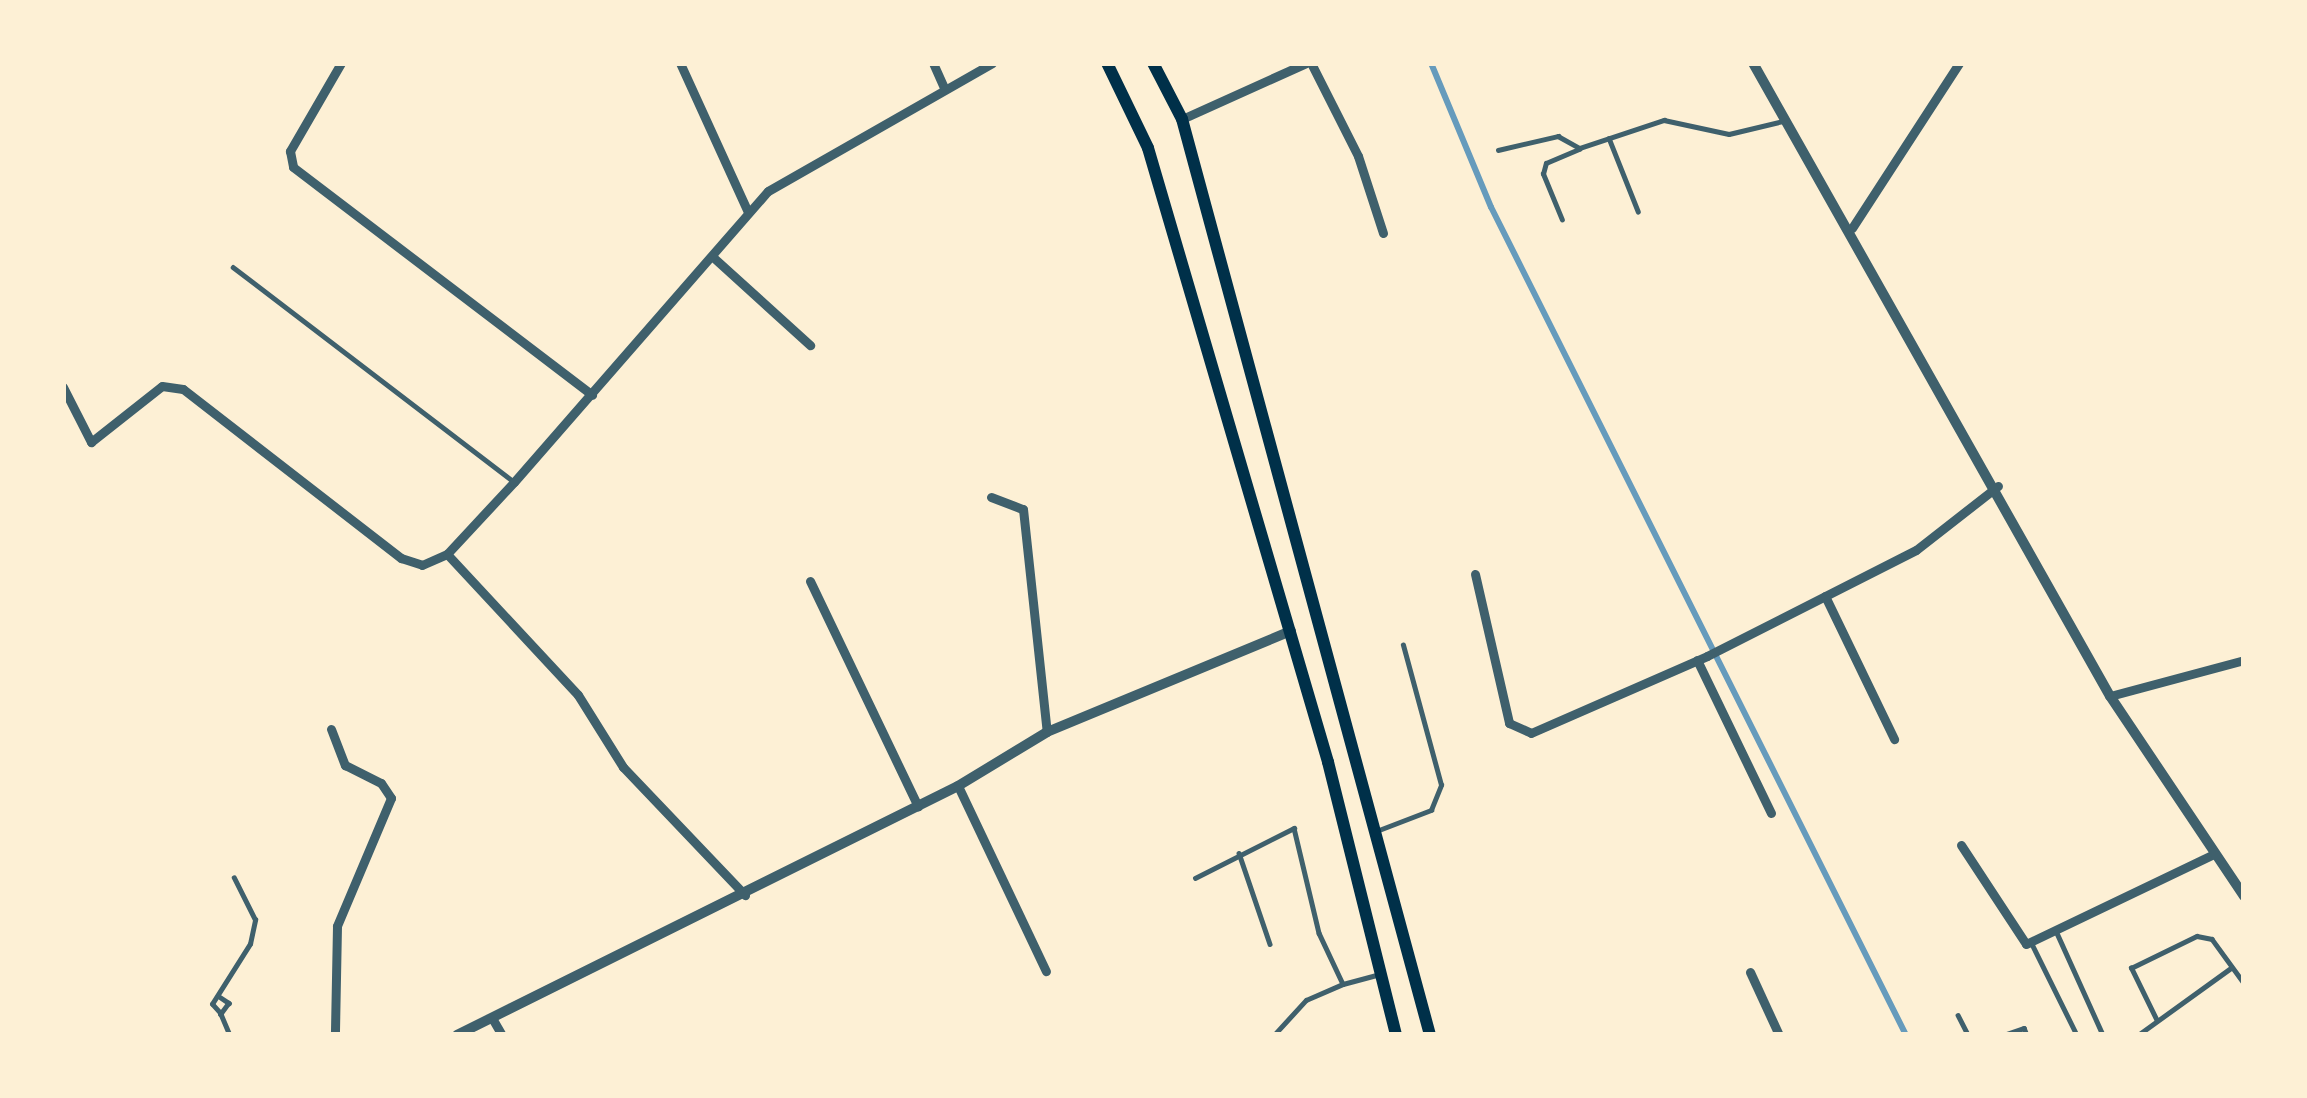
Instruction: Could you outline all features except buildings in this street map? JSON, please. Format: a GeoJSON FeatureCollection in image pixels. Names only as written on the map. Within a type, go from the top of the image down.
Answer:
{"type":"FeatureCollection","features":[{"type":"Feature","properties":{"kind":"main road"},"geometry":{"type":"LineString","coordinates":[[1107,63],[1148,148],[1291,631],[1396,1035]]}},
{"type":"Feature","properties":{"kind":"main road"},"geometry":{"type":"LineString","coordinates":[[1153,63],[1182,118],[1379,830],[1430,1035]]}},
{"type":"Feature","properties":{"kind":"street"},"geometry":{"type":"LineString","coordinates":[[341,63],[290,151],[293,167],[592,395]]}},
{"type":"Feature","properties":{"kind":"street"},"geometry":{"type":"LineString","coordinates":[[680,63],[748,212]]}},
{"type":"Feature","properties":{"kind":"street"},"geometry":{"type":"LineString","coordinates":[[933,63],[944,88]]}},
{"type":"Feature","properties":{"kind":"street"},"geometry":{"type":"LineString","coordinates":[[63,387],[91,442],[173,385],[401,558],[422,565],[446,554],[514,482],[714,258],[748,212],[792,174],[992,63]]}},
{"type":"Feature","properties":{"kind":"street"},"geometry":{"type":"LineString","coordinates":[[1753,63],[1998,486],[2110,696],[2212,855],[2244,896]]}},
{"type":"Feature","properties":{"kind":"street"},"geometry":{"type":"LineString","coordinates":[[1852,228],[1959,63]]}},
{"type":"Feature","properties":{"kind":"street"},"geometry":{"type":"LineString","coordinates":[[1182,118],[1311,64],[1383,233]]}},
{"type":"Feature","properties":{"kind":"street"},"geometry":{"type":"LineString","coordinates":[[714,258],[810,345]]}},
{"type":"Feature","properties":{"kind":"street"},"geometry":{"type":"LineString","coordinates":[[1475,574],[1517,732],[1702,658],[1916,550],[1998,486]]}},
{"type":"Feature","properties":{"kind":"street"},"geometry":{"type":"LineString","coordinates":[[991,497],[1023,509],[1047,733]]}},
{"type":"Feature","properties":{"kind":"street"},"geometry":{"type":"LineString","coordinates":[[446,554],[578,695],[622,767],[745,896]]}},
{"type":"Feature","properties":{"kind":"street"},"geometry":{"type":"LineString","coordinates":[[810,581],[918,806]]}},
{"type":"Feature","properties":{"kind":"street"},"geometry":{"type":"LineString","coordinates":[[1826,596],[1894,739]]}},
{"type":"Feature","properties":{"kind":"street"},"geometry":{"type":"LineString","coordinates":[[457,1035],[745,896],[958,786],[1047,733],[1291,631]]}},
{"type":"Feature","properties":{"kind":"street"},"geometry":{"type":"LineString","coordinates":[[1702,658],[1771,813]]}},
{"type":"Feature","properties":{"kind":"street"},"geometry":{"type":"LineString","coordinates":[[2110,696],[2244,660]]}},
{"type":"Feature","properties":{"kind":"street"},"geometry":{"type":"LineString","coordinates":[[331,729],[345,765],[382,783],[391,798],[337,926],[335,1035]]}},
{"type":"Feature","properties":{"kind":"street"},"geometry":{"type":"LineString","coordinates":[[958,786],[1046,971]]}},
{"type":"Feature","properties":{"kind":"street"},"geometry":{"type":"LineString","coordinates":[[1961,844],[2004,921],[2032,944],[2212,855]]}},
{"type":"Feature","properties":{"kind":"street"},"geometry":{"type":"LineString","coordinates":[[1750,972],[1779,1035]]}},
{"type":"Feature","properties":{"kind":"street"},"geometry":{"type":"LineString","coordinates":[[492,1018],[502,1035]]}},
{"type":"Feature","properties":{"kind":"lane"},"geometry":{"type":"LineString","coordinates":[[1562,220],[1543,174],[1546,164],[1580,148],[1664,120],[1730,134],[1788,118]]}},
{"type":"Feature","properties":{"kind":"lane"},"geometry":{"type":"LineString","coordinates":[[1498,150],[1558,136],[1580,148]]}},
{"type":"Feature","properties":{"kind":"lane"},"geometry":{"type":"LineString","coordinates":[[1609,138],[1638,211]]}},
{"type":"Feature","properties":{"kind":"lane"},"geometry":{"type":"LineString","coordinates":[[233,267],[514,482]]}},
{"type":"Feature","properties":{"kind":"lane"},"geometry":{"type":"LineString","coordinates":[[1379,830],[1431,810],[1441,785],[1403,645]]}},
{"type":"Feature","properties":{"kind":"lane"},"geometry":{"type":"LineString","coordinates":[[1195,878],[1294,828],[1319,933],[1342,984]]}},
{"type":"Feature","properties":{"kind":"lane"},"geometry":{"type":"LineString","coordinates":[[1239,852],[1270,944]]}},
{"type":"Feature","properties":{"kind":"lane"},"geometry":{"type":"LineString","coordinates":[[230,1035],[221,1014],[229,1008],[220,997],[255,920],[234,878]]}},
{"type":"Feature","properties":{"kind":"lane"},"geometry":{"type":"LineString","coordinates":[[2056,933],[2103,1035]]}},
{"type":"Feature","properties":{"kind":"lane"},"geometry":{"type":"LineString","coordinates":[[2157,1021],[2134,966],[2206,935],[2244,983]]}},
{"type":"Feature","properties":{"kind":"lane"},"geometry":{"type":"LineString","coordinates":[[2032,944],[2077,1035]]}},
{"type":"Feature","properties":{"kind":"lane"},"geometry":{"type":"LineString","coordinates":[[2138,1035],[2231,968]]}},
{"type":"Feature","properties":{"kind":"lane"},"geometry":{"type":"LineString","coordinates":[[1274,1035],[1306,1000],[1381,974]]}},
{"type":"Feature","properties":{"kind":"lane"},"geometry":{"type":"LineString","coordinates":[[1958,1015],[1968,1035]]}},
{"type":"Feature","properties":{"kind":"lane"},"geometry":{"type":"LineString","coordinates":[[2005,1035],[2015,1028],[2027,1035]]}},
{"type":"Feature","properties":{"kind":"waterway"},"geometry":{"type":"LineString","coordinates":[[1431,63],[1491,207],[1906,1035]]}}]}
